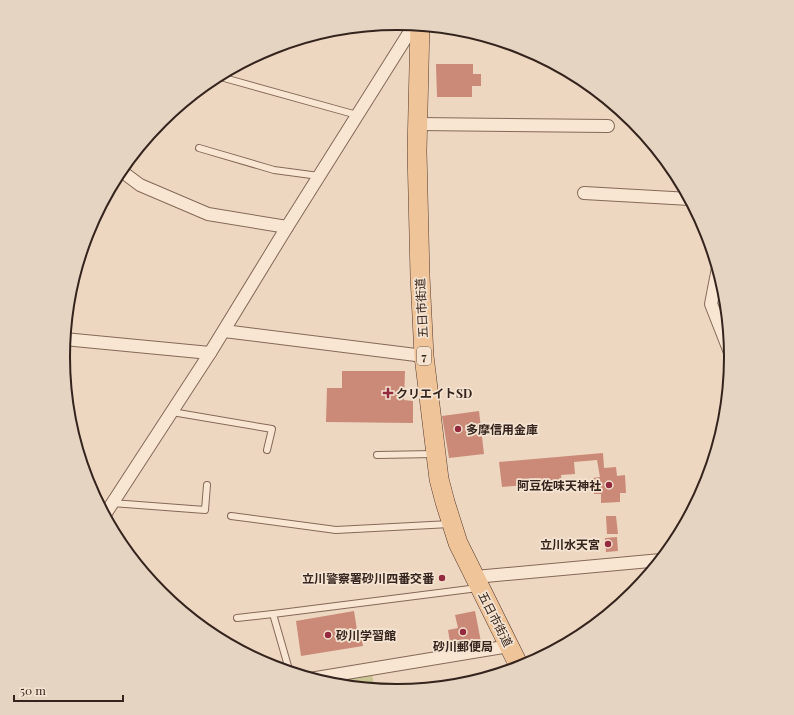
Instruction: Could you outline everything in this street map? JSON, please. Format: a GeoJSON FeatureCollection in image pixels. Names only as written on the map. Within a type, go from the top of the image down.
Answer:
{"type":"FeatureCollection","features":[{"type":"Feature","properties":{"kind":"main road","name":"五日市街道"},"geometry":{"type":"LineString","coordinates":[[420,31],[417,151],[420,276],[424,356],[441,487],[451,524],[458,542],[517,662]]}},
{"type":"Feature","properties":{"kind":"street"},"geometry":{"type":"LineString","coordinates":[[107,510],[224,331],[287,227],[410,31]]}},
{"type":"Feature","properties":{"kind":"street"},"geometry":{"type":"LineString","coordinates":[[418,124],[608,126]]}},
{"type":"Feature","properties":{"kind":"street"},"geometry":{"type":"LineString","coordinates":[[126,174],[140,185],[208,214],[287,227]]}},
{"type":"Feature","properties":{"kind":"street"},"geometry":{"type":"LineString","coordinates":[[584,193],[683,199]]}},
{"type":"Feature","properties":{"kind":"street"},"geometry":{"type":"LineString","coordinates":[[715,282],[711,304],[724,337]]}},
{"type":"Feature","properties":{"kind":"street"},"geometry":{"type":"LineString","coordinates":[[224,331],[424,356]]}},
{"type":"Feature","properties":{"kind":"street"},"geometry":{"type":"LineString","coordinates":[[70,340],[210,352]]}},
{"type":"Feature","properties":{"kind":"street"},"geometry":{"type":"LineString","coordinates":[[477,582],[654,561]]}},
{"type":"Feature","properties":{"kind":"street"},"geometry":{"type":"LineString","coordinates":[[324,677],[510,646]]}},
{"type":"Feature","properties":{"kind":"lane"},"geometry":{"type":"LineString","coordinates":[[226,78],[357,116]]}},
{"type":"Feature","properties":{"kind":"lane"},"geometry":{"type":"LineString","coordinates":[[199,148],[274,170],[319,176]]}},
{"type":"Feature","properties":{"kind":"lane"},"geometry":{"type":"LineString","coordinates":[[172,412],[272,429],[267,450]]}},
{"type":"Feature","properties":{"kind":"lane"},"geometry":{"type":"LineString","coordinates":[[377,455],[436,454]]}},
{"type":"Feature","properties":{"kind":"lane"},"geometry":{"type":"LineString","coordinates":[[112,503],[205,510],[207,485]]}},
{"type":"Feature","properties":{"kind":"lane"},"geometry":{"type":"LineString","coordinates":[[232,516],[336,530],[451,524]]}},
{"type":"Feature","properties":{"kind":"lane"},"geometry":{"type":"LineString","coordinates":[[237,618],[273,614],[477,582]]}},
{"type":"Feature","properties":{"kind":"lane"},"geometry":{"type":"LineString","coordinates":[[273,614],[288,666]]}},
{"type":"Feature","properties":{"kind":"shaded area"},"geometry":{"type":"Polygon","coordinates":[[[372,674],[374,684],[354,682],[339,680],[372,674]]]}},
{"type":"Feature","properties":{"kind":"building"},"geometry":{"type":"Polygon","coordinates":[[[436,64],[473,64],[473,74],[481,74],[481,86],[472,86],[472,97],[437,97],[436,64]]]}},
{"type":"Feature","properties":{"kind":"building"},"geometry":{"type":"Polygon","coordinates":[[[342,371],[405,371],[404,400],[413,401],[413,423],[326,422],[327,388],[342,388],[342,371]]]}},
{"type":"Feature","properties":{"kind":"building"},"geometry":{"type":"Polygon","coordinates":[[[479,411],[484,454],[449,458],[442,416],[479,411]]]}},
{"type":"Feature","properties":{"kind":"building"},"geometry":{"type":"Polygon","coordinates":[[[603,453],[604,468],[616,467],[617,476],[625,475],[626,493],[620,493],[620,502],[601,503],[601,494],[594,494],[593,478],[600,477],[597,460],[574,462],[575,474],[561,475],[562,482],[502,487],[499,462],[603,453]]]}},
{"type":"Feature","properties":{"kind":"building"},"geometry":{"type":"Polygon","coordinates":[[[606,516],[616,516],[618,534],[607,534],[606,516]]]}},
{"type":"Feature","properties":{"kind":"building"},"geometry":{"type":"Polygon","coordinates":[[[617,537],[618,551],[606,552],[605,538],[617,537]]]}},
{"type":"Feature","properties":{"kind":"building"},"geometry":{"type":"Polygon","coordinates":[[[354,611],[357,630],[360,630],[363,646],[301,656],[296,621],[354,611]]]}},
{"type":"Feature","properties":{"kind":"building"},"geometry":{"type":"Polygon","coordinates":[[[475,611],[481,642],[451,648],[448,630],[458,628],[455,615],[475,611]]]}},
{"type":"Feature","properties":{"kind":"place","name":"クリエイトSD"},"geometry":{"type":"Point","coordinates":[388,393]}},
{"type":"Feature","properties":{"kind":"place","name":"多摩信用金庫"},"geometry":{"type":"Point","coordinates":[458,429]}},
{"type":"Feature","properties":{"kind":"place","name":"阿豆佐味天神社"},"geometry":{"type":"Point","coordinates":[609,485]}},
{"type":"Feature","properties":{"kind":"place","name":"立川水天宮"},"geometry":{"type":"Point","coordinates":[608,544]}},
{"type":"Feature","properties":{"kind":"place","name":"立川警察署砂川四番交番"},"geometry":{"type":"Point","coordinates":[442,578]}},
{"type":"Feature","properties":{"kind":"place","name":"砂川郵便局"},"geometry":{"type":"Point","coordinates":[463,632]}},
{"type":"Feature","properties":{"kind":"place","name":"砂川学習館"},"geometry":{"type":"Point","coordinates":[328,635]}}]}
